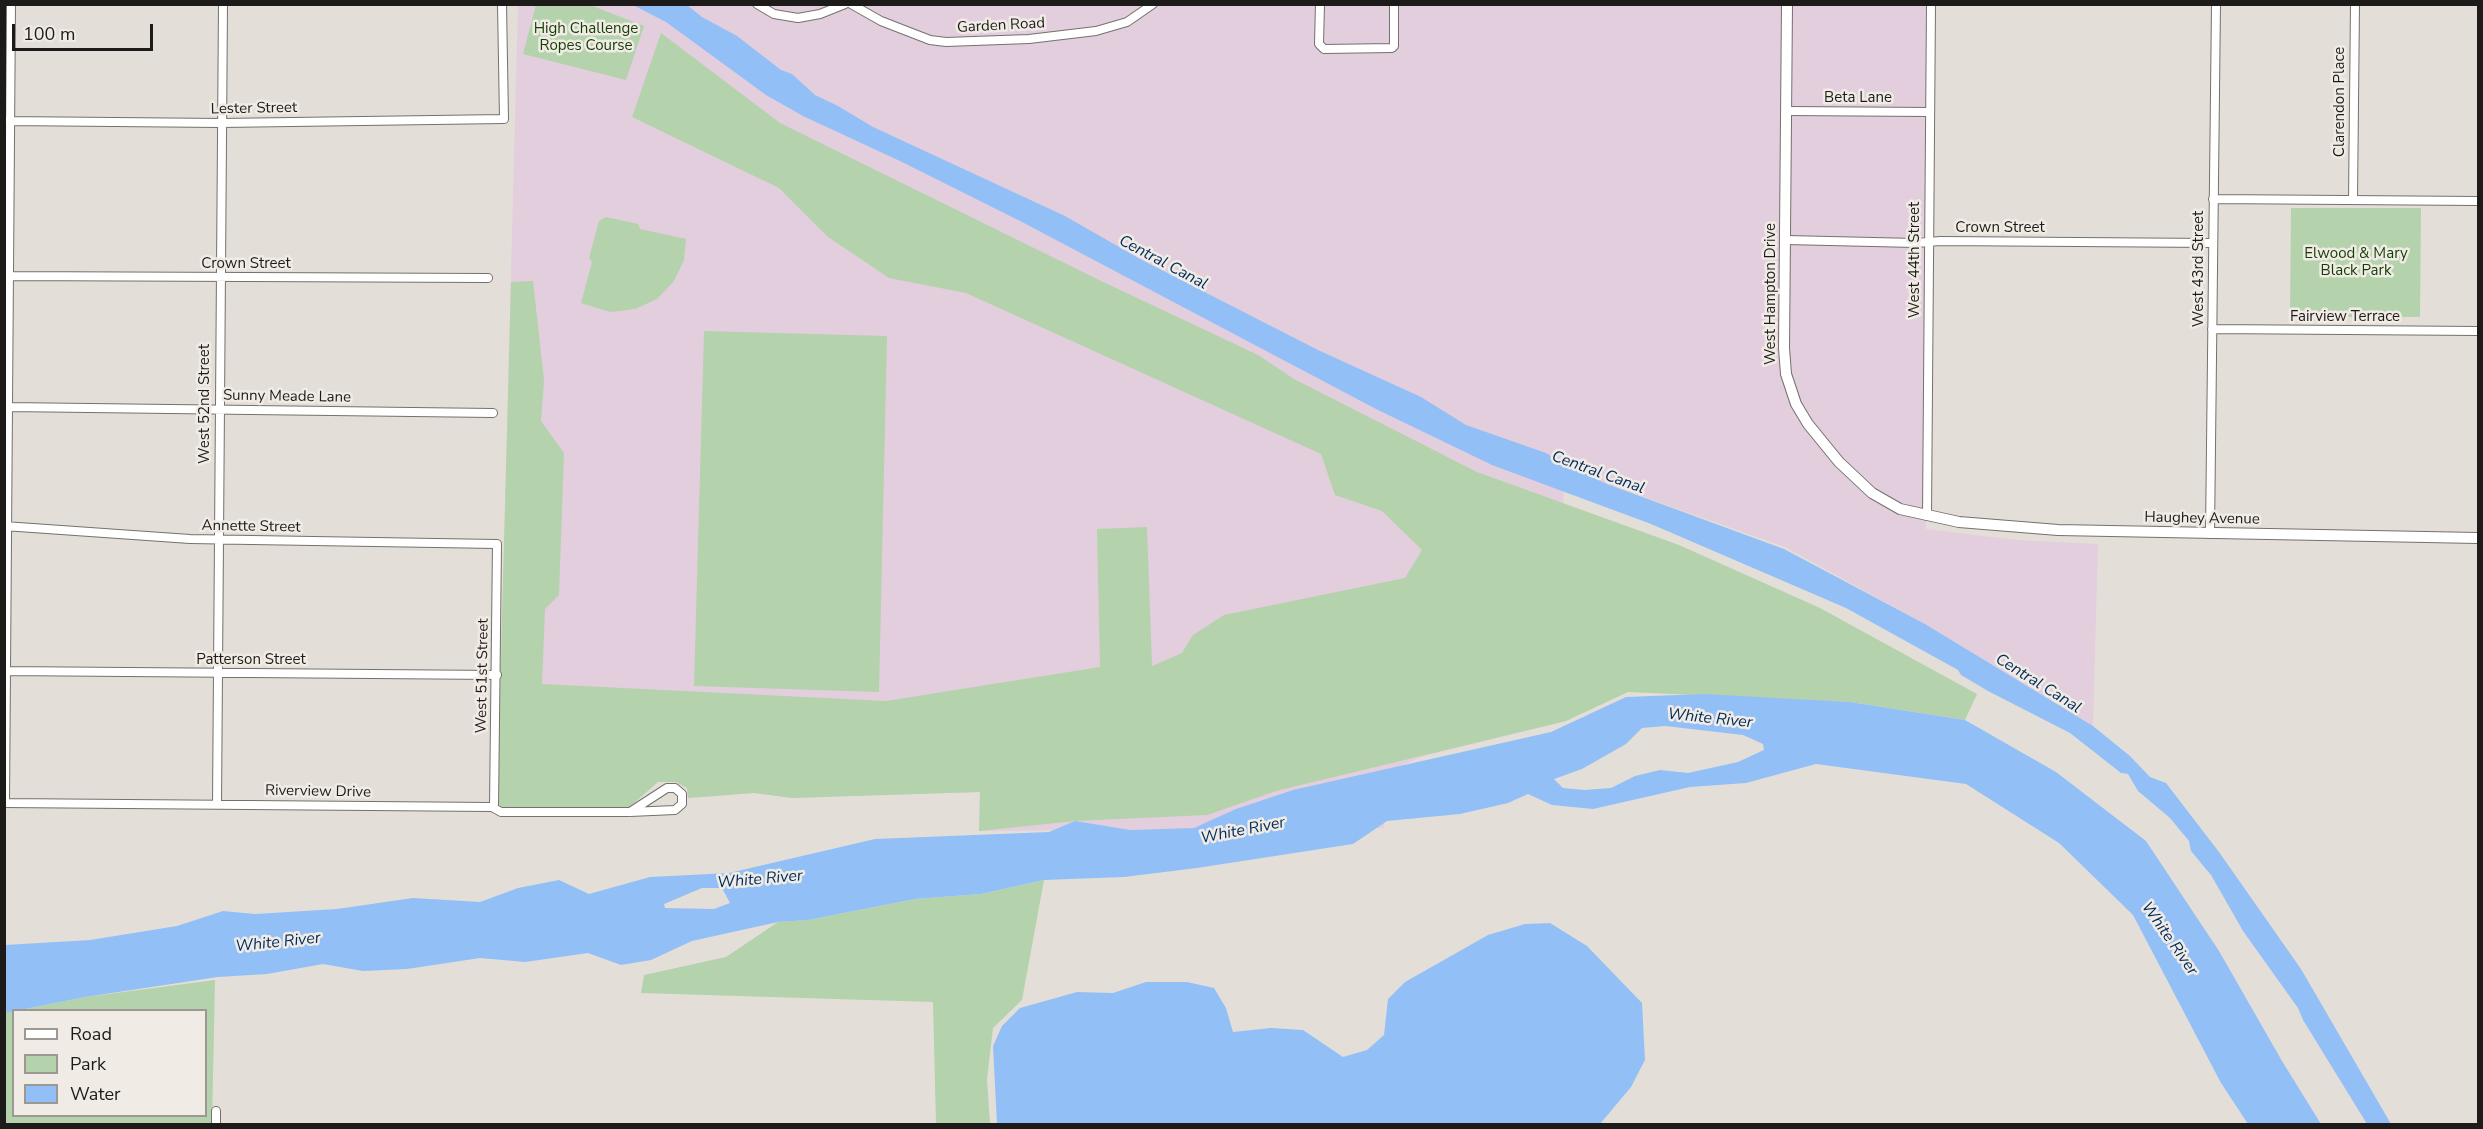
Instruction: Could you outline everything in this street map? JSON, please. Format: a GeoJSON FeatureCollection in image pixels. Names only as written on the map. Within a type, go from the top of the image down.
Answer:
{"type":"FeatureCollection","features":[{"type":"Feature","properties":{"kind":"street"},"geometry":{"type":"LineString","coordinates":[[5,803],[8,407],[7,121],[11,4]]}},
{"type":"Feature","properties":{"kind":"street","name":"West 52nd Street"},"geometry":{"type":"LineString","coordinates":[[217,804],[223,4]]}},
{"type":"Feature","properties":{"kind":"street","name":"Lester Street"},"geometry":{"type":"LineString","coordinates":[[7,121],[221,123],[504,119],[502,4]]}},
{"type":"Feature","properties":{"kind":"street"},"geometry":{"type":"LineString","coordinates":[[757,4],[774,14],[798,18],[820,14],[845,4]]}},
{"type":"Feature","properties":{"kind":"street","name":"Garden Road"},"geometry":{"type":"LineString","coordinates":[[851,4],[881,21],[930,40],[949,42],[1029,39],[1086,33],[1127,22],[1153,4]]}},
{"type":"Feature","properties":{"kind":"street"},"geometry":{"type":"LineString","coordinates":[[1320,4],[1319,44],[1324,49],[1392,48],[1394,46],[1394,4]]}},
{"type":"Feature","properties":{"kind":"street","name":"West Hampton Drive"},"geometry":{"type":"LineString","coordinates":[[1787,4],[1785,366],[1796,404],[1820,439],[1863,486],[1900,509],[1927,516]]}},
{"type":"Feature","properties":{"kind":"street","name":"West 44th Street"},"geometry":{"type":"LineString","coordinates":[[1927,516],[1931,4]]}},
{"type":"Feature","properties":{"kind":"street","name":"West 43rd Street"},"geometry":{"type":"LineString","coordinates":[[2210,534],[2217,4]]}},
{"type":"Feature","properties":{"kind":"street","name":"Clarendon Place"},"geometry":{"type":"LineString","coordinates":[[2353,200],[2355,4]]}},
{"type":"Feature","properties":{"kind":"street","name":"Beta Lane"},"geometry":{"type":"LineString","coordinates":[[1786,111],[1930,112]]}},
{"type":"Feature","properties":{"kind":"street"},"geometry":{"type":"LineString","coordinates":[[2213,199],[2478,201]]}},
{"type":"Feature","properties":{"kind":"street","name":"Crown Street"},"geometry":{"type":"LineString","coordinates":[[1786,240],[2213,243]]}},
{"type":"Feature","properties":{"kind":"street","name":"Crown Street"},"geometry":{"type":"LineString","coordinates":[[7,276],[488,278]]}},
{"type":"Feature","properties":{"kind":"street","name":"Fairview Terrace"},"geometry":{"type":"LineString","coordinates":[[2212,329],[2478,331]]}},
{"type":"Feature","properties":{"kind":"street","name":"Sunny Meade Lane"},"geometry":{"type":"LineString","coordinates":[[8,407],[493,412]]}},
{"type":"Feature","properties":{"kind":"street","name":"Haughey Avenue"},"geometry":{"type":"LineString","coordinates":[[1927,516],[1959,522],[2058,530],[2478,538]]}},
{"type":"Feature","properties":{"kind":"street","name":"Annette Street"},"geometry":{"type":"LineString","coordinates":[[6,526],[218,540],[498,544]]}},
{"type":"Feature","properties":{"kind":"street","name":"West 51st Street"},"geometry":{"type":"LineString","coordinates":[[494,807],[498,544]]}},
{"type":"Feature","properties":{"kind":"street","name":"Patterson Street"},"geometry":{"type":"LineString","coordinates":[[5,671],[497,675]]}},
{"type":"Feature","properties":{"kind":"street","name":"Riverview Drive"},"geometry":{"type":"LineString","coordinates":[[5,803],[494,807],[501,812],[630,812],[675,810],[681,804],[682,794],[675,788],[667,788],[630,812]]}},
{"type":"Feature","properties":{"kind":"street"},"geometry":{"type":"LineString","coordinates":[[216,1111],[216,1125]]}},
{"type":"Feature","properties":{"kind":"shaded area"},"geometry":{"type":"Polygon","coordinates":[[[518,5],[1928,5],[1926,529],[2017,540],[2098,544],[2093,726],[1925,624],[1785,547],[1607,484],[1563,464],[1566,721],[1424,756],[1384,773],[1384,828],[979,831],[980,792],[792,798],[754,793],[688,798],[687,788],[676,782],[658,782],[626,810],[497,807],[518,5]]]}},
{"type":"Feature","properties":{"kind":"green space","name":"High Challenge Ropes Course"},"geometry":{"type":"Polygon","coordinates":[[[536,5],[590,5],[644,26],[626,80],[523,54],[536,5]]]}},
{"type":"Feature","properties":{"kind":"green space"},"geometry":{"type":"Polygon","coordinates":[[[661,33],[780,123],[1099,280],[1258,355],[1294,379],[1477,472],[1679,545],[1820,608],[1977,694],[1965,720],[1850,702],[1628,692],[1566,721],[1276,791],[1207,815],[1075,821],[979,831],[980,792],[792,798],[754,793],[688,798],[687,788],[676,782],[658,782],[626,810],[497,807],[511,282],[533,281],[544,380],[541,421],[564,453],[559,595],[545,609],[542,684],[886,701],[1100,667],[1097,529],[1147,527],[1152,666],[1182,653],[1193,635],[1224,615],[1405,578],[1422,550],[1382,511],[1335,495],[1321,454],[966,293],[889,278],[828,237],[779,188],[632,117],[661,33]]]}},
{"type":"Feature","properties":{"kind":"green space","name":"Elwood & Mary Black Park"},"geometry":{"type":"Polygon","coordinates":[[[2291,208],[2421,208],[2420,317],[2290,317],[2291,208]]]}},
{"type":"Feature","properties":{"kind":"green space"},"geometry":{"type":"Polygon","coordinates":[[[606,217],[638,224],[640,229],[686,239],[684,260],[674,281],[657,299],[635,309],[610,312],[581,303],[592,262],[589,258],[599,221],[606,217]]]}},
{"type":"Feature","properties":{"kind":"green space"},"geometry":{"type":"Polygon","coordinates":[[[704,331],[887,336],[879,692],[694,686],[704,331]]]}},
{"type":"Feature","properties":{"kind":"green space"},"geometry":{"type":"Polygon","coordinates":[[[1044,880],[1022,1000],[993,1028],[987,1079],[990,1124],[936,1124],[933,1002],[641,993],[644,975],[726,957],[778,922],[808,920],[915,899],[981,894],[1044,880]]]}},
{"type":"Feature","properties":{"kind":"green space"},"geometry":{"type":"Polygon","coordinates":[[[215,980],[212,1124],[5,1124],[4,1013],[12,1011],[12,1117],[207,1117],[207,1009],[25,1009],[85,997],[215,980]]]}},
{"type":"Feature","properties":{"kind":"water"},"geometry":{"type":"Polygon","coordinates":[[[633,5],[687,5],[702,17],[737,36],[781,70],[792,74],[815,95],[873,127],[1065,216],[1140,259],[1318,350],[1421,397],[1466,425],[1546,453],[1563,464],[1607,484],[1784,549],[1925,624],[2093,726],[2130,756],[2150,777],[2166,783],[2219,852],[2301,969],[2391,1124],[2367,1124],[2303,1020],[2298,1008],[2243,931],[2211,875],[2191,851],[2189,841],[2170,818],[2138,791],[2128,774],[2121,773],[2070,733],[1988,691],[1961,675],[1958,670],[1846,608],[1651,524],[1492,465],[1376,409],[1022,222],[803,116],[766,95],[666,22],[633,5]]]}},
{"type":"Feature","properties":{"kind":"water","name":"White River"},"geometry":{"type":"Polygon","coordinates":[[[1704,694],[1850,702],[1965,720],[2056,772],[2146,841],[2219,951],[2321,1124],[2248,1124],[2221,1083],[2133,915],[2059,843],[1966,784],[1816,764],[1746,783],[1690,787],[1593,809],[1552,805],[1528,794],[1508,803],[1460,814],[1387,821],[1353,844],[1197,868],[1124,877],[1044,880],[981,894],[915,899],[808,920],[778,922],[692,941],[651,960],[621,965],[588,953],[525,962],[480,958],[407,969],[363,971],[323,964],[267,974],[218,977],[85,997],[25,1009],[12,1009],[12,1012],[5,1013],[5,945],[90,940],[177,926],[223,911],[255,914],[337,909],[413,898],[480,902],[518,888],[559,880],[589,894],[650,877],[729,873],[875,839],[1049,832],[1075,821],[1130,830],[1194,828],[1236,809],[1293,790],[1551,732],[1626,697],[1704,694]],[[1665,726],[1642,728],[1626,744],[1582,769],[1554,779],[1563,788],[1584,790],[1611,788],[1635,776],[1660,770],[1688,773],[1738,762],[1764,750],[1763,744],[1743,735],[1665,726]],[[702,888],[664,904],[665,908],[714,909],[730,903],[722,888],[702,888]]]}},
{"type":"Feature","properties":{"kind":"water"},"geometry":{"type":"Polygon","coordinates":[[[1550,923],[1587,946],[1642,1003],[1645,1060],[1631,1087],[1600,1124],[997,1124],[993,1046],[1002,1026],[1020,1008],[1077,992],[1113,993],[1146,982],[1187,982],[1214,988],[1226,1008],[1233,1032],[1271,1028],[1303,1030],[1343,1057],[1367,1050],[1384,1035],[1388,999],[1405,982],[1488,935],[1525,924],[1550,923]]]}},
{"type":"Feature","properties":{"kind":"water label","name":"Central Canal"},"geometry":{"type":"Point","coordinates":[1163,263]}},
{"type":"Feature","properties":{"kind":"water label","name":"Central Canal"},"geometry":{"type":"Point","coordinates":[1598,473]}},
{"type":"Feature","properties":{"kind":"water label","name":"Central Canal"},"geometry":{"type":"Point","coordinates":[2038,684]}}]}
